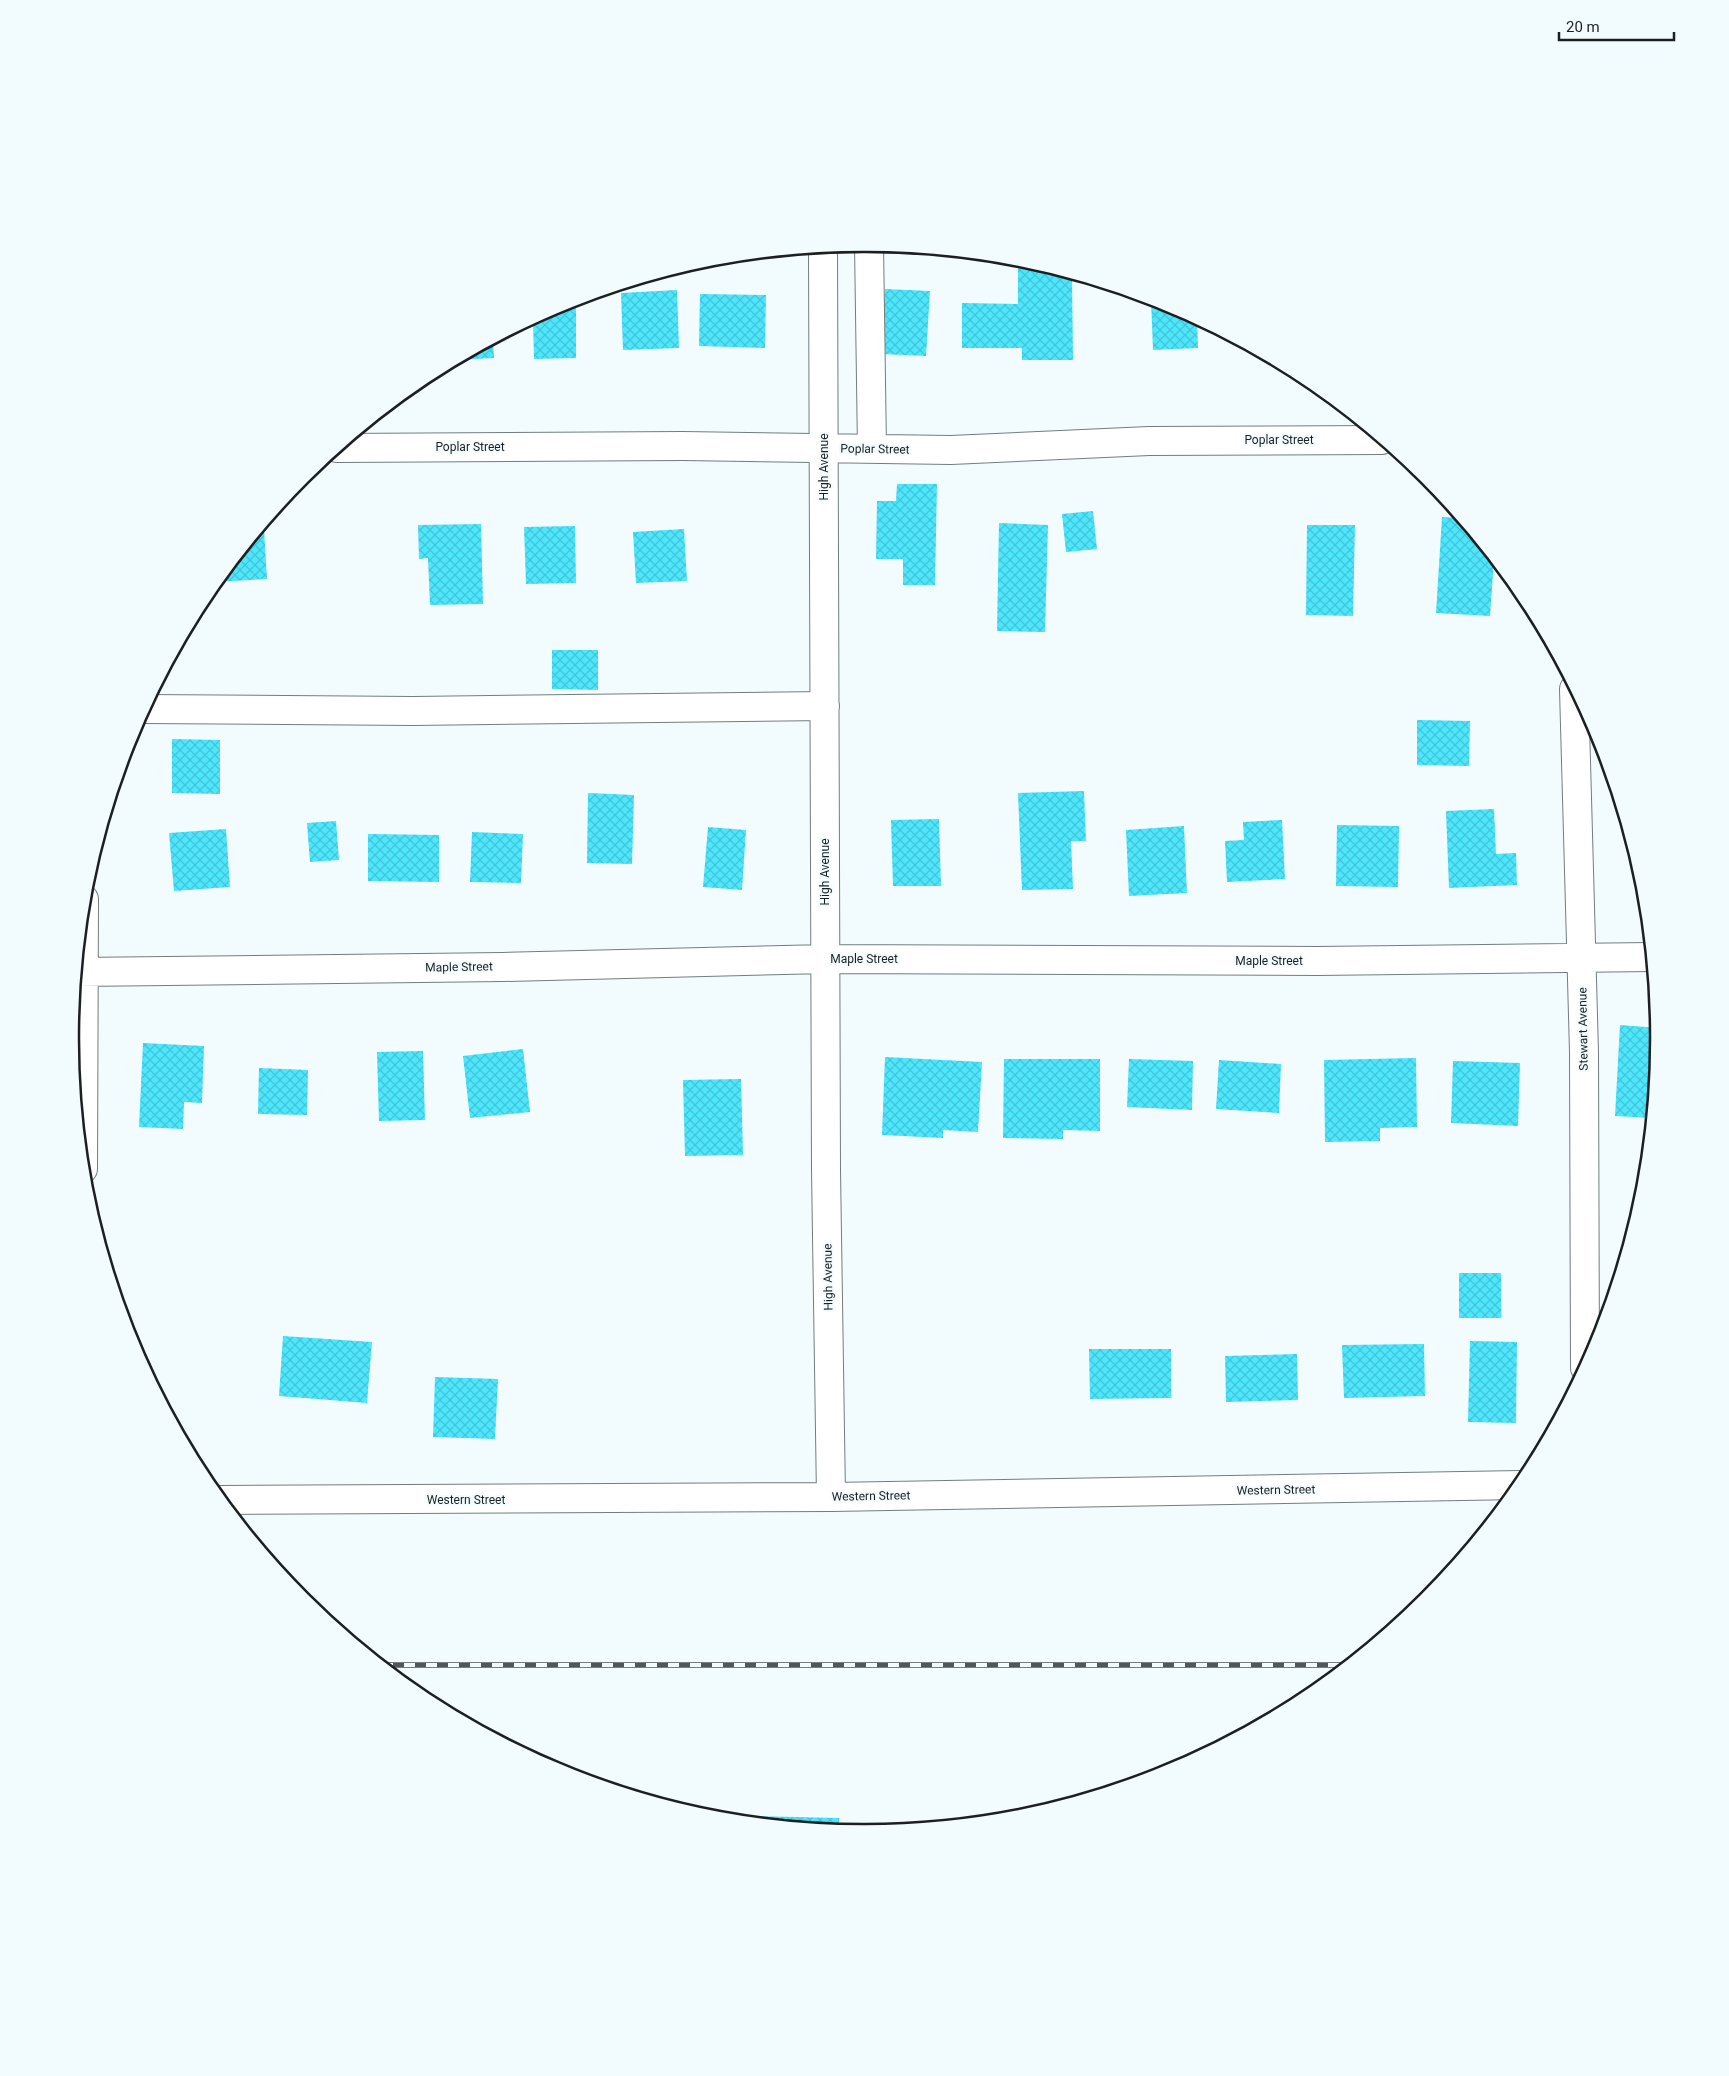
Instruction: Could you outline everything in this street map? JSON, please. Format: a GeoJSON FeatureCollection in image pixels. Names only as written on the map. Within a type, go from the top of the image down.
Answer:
{"type":"FeatureCollection","features":[{"type":"Feature","properties":{"kind":"street"},"geometry":{"type":"LineString","coordinates":[[869,252],[872,449]]}},
{"type":"Feature","properties":{"kind":"street","name":"High Avenue"},"geometry":{"type":"LineString","coordinates":[[823,254],[826,959],[831,1497]]}},
{"type":"Feature","properties":{"kind":"street","name":"Poplar Street"},"geometry":{"type":"LineString","coordinates":[[345,448],[824,448],[951,450],[1149,441],[1374,440]]}},
{"type":"Feature","properties":{"kind":"street","name":"Stewart Avenue"},"geometry":{"type":"LineString","coordinates":[[1574,702],[1581,957],[1584,1353]]}},
{"type":"Feature","properties":{"kind":"street"},"geometry":{"type":"LineString","coordinates":[[151,709],[413,711],[825,706]]}},
{"type":"Feature","properties":{"kind":"street","name":"Maple Street"},"geometry":{"type":"LineString","coordinates":[[81,972],[503,967],[826,959],[1317,961],[1646,957]]}},
{"type":"Feature","properties":{"kind":"street"},"geometry":{"type":"LineString","coordinates":[[80,985],[82,1111]]}},
{"type":"Feature","properties":{"kind":"street","name":"Western Street"},"geometry":{"type":"LineString","coordinates":[[229,1500],[831,1497],[1511,1485]]}},
{"type":"Feature","properties":{"kind":"building"},"geometry":{"type":"Polygon","coordinates":[[[1018,267],[1072,280],[1073,360],[1022,360],[1022,348],[962,348],[962,303],[1018,304],[1018,267]]]}},
{"type":"Feature","properties":{"kind":"building"},"geometry":{"type":"Polygon","coordinates":[[[885,289],[930,291],[926,356],[881,354],[885,289]]]}},
{"type":"Feature","properties":{"kind":"building"},"geometry":{"type":"Polygon","coordinates":[[[677,290],[679,348],[623,350],[621,293],[677,290]]]}},
{"type":"Feature","properties":{"kind":"building"},"geometry":{"type":"Polygon","coordinates":[[[700,294],[766,295],[765,348],[699,346],[700,294]]]}},
{"type":"Feature","properties":{"kind":"building"},"geometry":{"type":"Polygon","coordinates":[[[1151,307],[1197,326],[1198,348],[1153,350],[1151,307]]]}},
{"type":"Feature","properties":{"kind":"building"},"geometry":{"type":"Polygon","coordinates":[[[576,308],[576,358],[534,359],[533,326],[576,308]]]}},
{"type":"Feature","properties":{"kind":"building"},"geometry":{"type":"Polygon","coordinates":[[[493,346],[494,358],[470,359],[493,346]]]}},
{"type":"Feature","properties":{"kind":"building"},"geometry":{"type":"Polygon","coordinates":[[[897,484],[937,484],[935,585],[903,585],[903,559],[876,559],[877,501],[896,501],[897,484]]]}},
{"type":"Feature","properties":{"kind":"building"},"geometry":{"type":"Polygon","coordinates":[[[1093,511],[1097,549],[1066,552],[1062,514],[1093,511]]]}},
{"type":"Feature","properties":{"kind":"building"},"geometry":{"type":"Polygon","coordinates":[[[1442,517],[1453,518],[1493,567],[1490,616],[1436,613],[1442,517]]]}},
{"type":"Feature","properties":{"kind":"building"},"geometry":{"type":"Polygon","coordinates":[[[999,523],[1048,525],[1045,632],[997,631],[999,523]]]}},
{"type":"Feature","properties":{"kind":"building"},"geometry":{"type":"Polygon","coordinates":[[[481,524],[483,604],[430,605],[428,558],[419,559],[418,525],[481,524]]]}},
{"type":"Feature","properties":{"kind":"building"},"geometry":{"type":"Polygon","coordinates":[[[1307,525],[1355,525],[1353,616],[1306,615],[1307,525]]]}},
{"type":"Feature","properties":{"kind":"building"},"geometry":{"type":"Polygon","coordinates":[[[575,526],[576,583],[526,584],[524,527],[575,526]]]}},
{"type":"Feature","properties":{"kind":"building"},"geometry":{"type":"Polygon","coordinates":[[[684,529],[687,581],[636,583],[633,532],[684,529]]]}},
{"type":"Feature","properties":{"kind":"building"},"geometry":{"type":"Polygon","coordinates":[[[264,532],[267,579],[225,581],[264,532]]]}},
{"type":"Feature","properties":{"kind":"building"},"geometry":{"type":"Polygon","coordinates":[[[552,650],[598,650],[598,690],[552,689],[552,650]]]}},
{"type":"Feature","properties":{"kind":"building"},"geometry":{"type":"Polygon","coordinates":[[[1417,720],[1470,721],[1469,766],[1417,765],[1417,720]]]}},
{"type":"Feature","properties":{"kind":"building"},"geometry":{"type":"Polygon","coordinates":[[[172,739],[220,740],[220,794],[172,793],[172,739]]]}},
{"type":"Feature","properties":{"kind":"building"},"geometry":{"type":"Polygon","coordinates":[[[1084,791],[1086,841],[1071,841],[1073,889],[1022,890],[1018,793],[1084,791]]]}},
{"type":"Feature","properties":{"kind":"building"},"geometry":{"type":"Polygon","coordinates":[[[588,793],[634,795],[632,864],[587,863],[588,793]]]}},
{"type":"Feature","properties":{"kind":"building"},"geometry":{"type":"Polygon","coordinates":[[[1494,809],[1496,854],[1516,853],[1517,885],[1449,888],[1446,811],[1494,809]]]}},
{"type":"Feature","properties":{"kind":"building"},"geometry":{"type":"Polygon","coordinates":[[[939,819],[941,886],[893,886],[891,820],[939,819]]]}},
{"type":"Feature","properties":{"kind":"building"},"geometry":{"type":"Polygon","coordinates":[[[1282,820],[1285,879],[1227,882],[1225,841],[1244,840],[1243,822],[1282,820]]]}},
{"type":"Feature","properties":{"kind":"building"},"geometry":{"type":"Polygon","coordinates":[[[336,821],[339,860],[310,862],[307,823],[336,821]]]}},
{"type":"Feature","properties":{"kind":"building"},"geometry":{"type":"Polygon","coordinates":[[[1337,825],[1399,826],[1398,887],[1336,886],[1337,825]]]}},
{"type":"Feature","properties":{"kind":"building"},"geometry":{"type":"Polygon","coordinates":[[[1184,826],[1187,893],[1129,896],[1126,830],[1184,826]]]}},
{"type":"Feature","properties":{"kind":"building"},"geometry":{"type":"Polygon","coordinates":[[[708,827],[746,830],[742,890],[703,887],[708,827]]]}},
{"type":"Feature","properties":{"kind":"building"},"geometry":{"type":"Polygon","coordinates":[[[226,829],[230,887],[174,891],[169,833],[226,829]]]}},
{"type":"Feature","properties":{"kind":"building"},"geometry":{"type":"Polygon","coordinates":[[[472,832],[523,834],[521,883],[470,882],[472,832]]]}},
{"type":"Feature","properties":{"kind":"building"},"geometry":{"type":"Polygon","coordinates":[[[368,834],[439,835],[439,882],[368,881],[368,834]]]}},
{"type":"Feature","properties":{"kind":"building"},"geometry":{"type":"Polygon","coordinates":[[[1620,1025],[1650,1027],[1649,1089],[1646,1118],[1615,1116],[1620,1025]]]}},
{"type":"Feature","properties":{"kind":"building"},"geometry":{"type":"Polygon","coordinates":[[[143,1043],[204,1046],[202,1103],[184,1102],[183,1129],[139,1127],[143,1043]]]}},
{"type":"Feature","properties":{"kind":"building"},"geometry":{"type":"Polygon","coordinates":[[[523,1049],[530,1112],[470,1118],[463,1056],[523,1049]]]}},
{"type":"Feature","properties":{"kind":"building"},"geometry":{"type":"Polygon","coordinates":[[[423,1051],[425,1120],[379,1121],[377,1052],[423,1051]]]}},
{"type":"Feature","properties":{"kind":"building"},"geometry":{"type":"Polygon","coordinates":[[[885,1057],[982,1062],[978,1132],[943,1130],[943,1138],[882,1135],[885,1057]]]}},
{"type":"Feature","properties":{"kind":"building"},"geometry":{"type":"Polygon","coordinates":[[[1416,1058],[1417,1127],[1380,1128],[1380,1141],[1325,1142],[1324,1060],[1416,1058]]]}},
{"type":"Feature","properties":{"kind":"building"},"geometry":{"type":"Polygon","coordinates":[[[1004,1059],[1100,1059],[1100,1131],[1063,1130],[1063,1139],[1003,1138],[1004,1059]]]}},
{"type":"Feature","properties":{"kind":"building"},"geometry":{"type":"Polygon","coordinates":[[[1129,1059],[1193,1061],[1192,1110],[1127,1107],[1129,1059]]]}},
{"type":"Feature","properties":{"kind":"building"},"geometry":{"type":"Polygon","coordinates":[[[1219,1060],[1281,1064],[1279,1113],[1216,1109],[1219,1060]]]}},
{"type":"Feature","properties":{"kind":"building"},"geometry":{"type":"Polygon","coordinates":[[[1453,1061],[1520,1063],[1518,1126],[1451,1123],[1453,1061]]]}},
{"type":"Feature","properties":{"kind":"building"},"geometry":{"type":"Polygon","coordinates":[[[259,1068],[308,1070],[307,1115],[258,1114],[259,1068]]]}},
{"type":"Feature","properties":{"kind":"building"},"geometry":{"type":"Polygon","coordinates":[[[741,1079],[743,1155],[685,1156],[683,1080],[741,1079]]]}},
{"type":"Feature","properties":{"kind":"building"},"geometry":{"type":"Polygon","coordinates":[[[1459,1273],[1501,1273],[1501,1318],[1459,1318],[1459,1273]]]}},
{"type":"Feature","properties":{"kind":"building"},"geometry":{"type":"Polygon","coordinates":[[[283,1336],[372,1342],[367,1403],[279,1396],[283,1336]]]}},
{"type":"Feature","properties":{"kind":"building"},"geometry":{"type":"Polygon","coordinates":[[[1470,1341],[1517,1342],[1516,1423],[1468,1422],[1470,1341]]]}},
{"type":"Feature","properties":{"kind":"building"},"geometry":{"type":"Polygon","coordinates":[[[1424,1344],[1425,1396],[1344,1398],[1342,1345],[1424,1344]]]}},
{"type":"Feature","properties":{"kind":"building"},"geometry":{"type":"Polygon","coordinates":[[[1089,1349],[1171,1349],[1171,1398],[1090,1399],[1089,1349]]]}},
{"type":"Feature","properties":{"kind":"building"},"geometry":{"type":"Polygon","coordinates":[[[1297,1354],[1298,1400],[1226,1402],[1225,1356],[1297,1354]]]}},
{"type":"Feature","properties":{"kind":"building"},"geometry":{"type":"Polygon","coordinates":[[[435,1377],[498,1379],[495,1439],[433,1437],[435,1377]]]}},
{"type":"Feature","properties":{"kind":"building"},"geometry":{"type":"Polygon","coordinates":[[[756,1816],[839,1818],[839,1823],[756,1816]]]}},
{"type":"Feature","properties":{"kind":"railway"},"geometry":{"type":"LineString","coordinates":[[392,1665],[1337,1665]]}}]}
